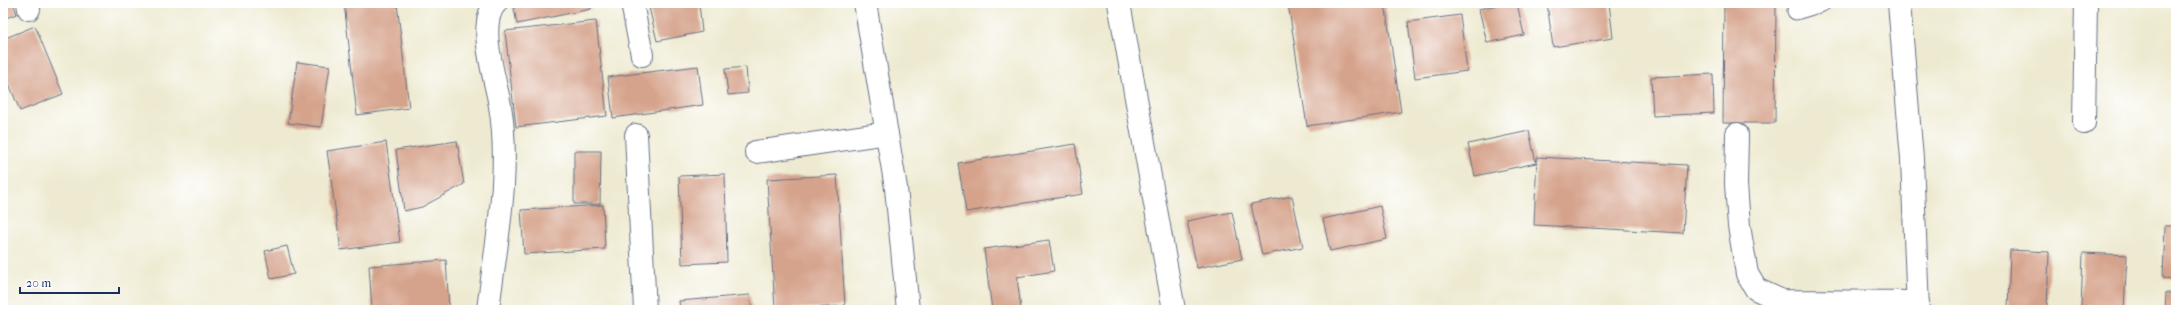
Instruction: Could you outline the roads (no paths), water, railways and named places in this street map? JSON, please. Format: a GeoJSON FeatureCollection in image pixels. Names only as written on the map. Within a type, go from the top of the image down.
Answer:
{"type":"FeatureCollection","features":[{"type":"Feature","properties":{"kind":"street"},"geometry":{"type":"LineString","coordinates":[[488,310],[500,221],[502,178],[500,108],[487,38],[490,10],[496,3]]}},
{"type":"Feature","properties":{"kind":"street"},"geometry":{"type":"LineString","coordinates":[[632,3],[642,55]]}},
{"type":"Feature","properties":{"kind":"street"},"geometry":{"type":"LineString","coordinates":[[865,3],[896,188],[908,310]]}},
{"type":"Feature","properties":{"kind":"street"},"geometry":{"type":"LineString","coordinates":[[1119,3],[1174,310]]}},
{"type":"Feature","properties":{"kind":"street"},"geometry":{"type":"LineString","coordinates":[[1737,134],[1736,184],[1739,226],[1747,274],[1756,289],[1782,301],[1918,306],[1912,159],[1899,3]]}},
{"type":"Feature","properties":{"kind":"street"},"geometry":{"type":"LineString","coordinates":[[2084,123],[2086,3]]}},
{"type":"Feature","properties":{"kind":"street"},"geometry":{"type":"LineString","coordinates":[[756,152],[887,133]]}},
{"type":"Feature","properties":{"kind":"street"},"geometry":{"type":"LineString","coordinates":[[636,135],[645,310]]}},
{"type":"Feature","properties":{"kind":"lane"},"geometry":{"type":"LineString","coordinates":[[1796,11],[1822,3]]}}]}
